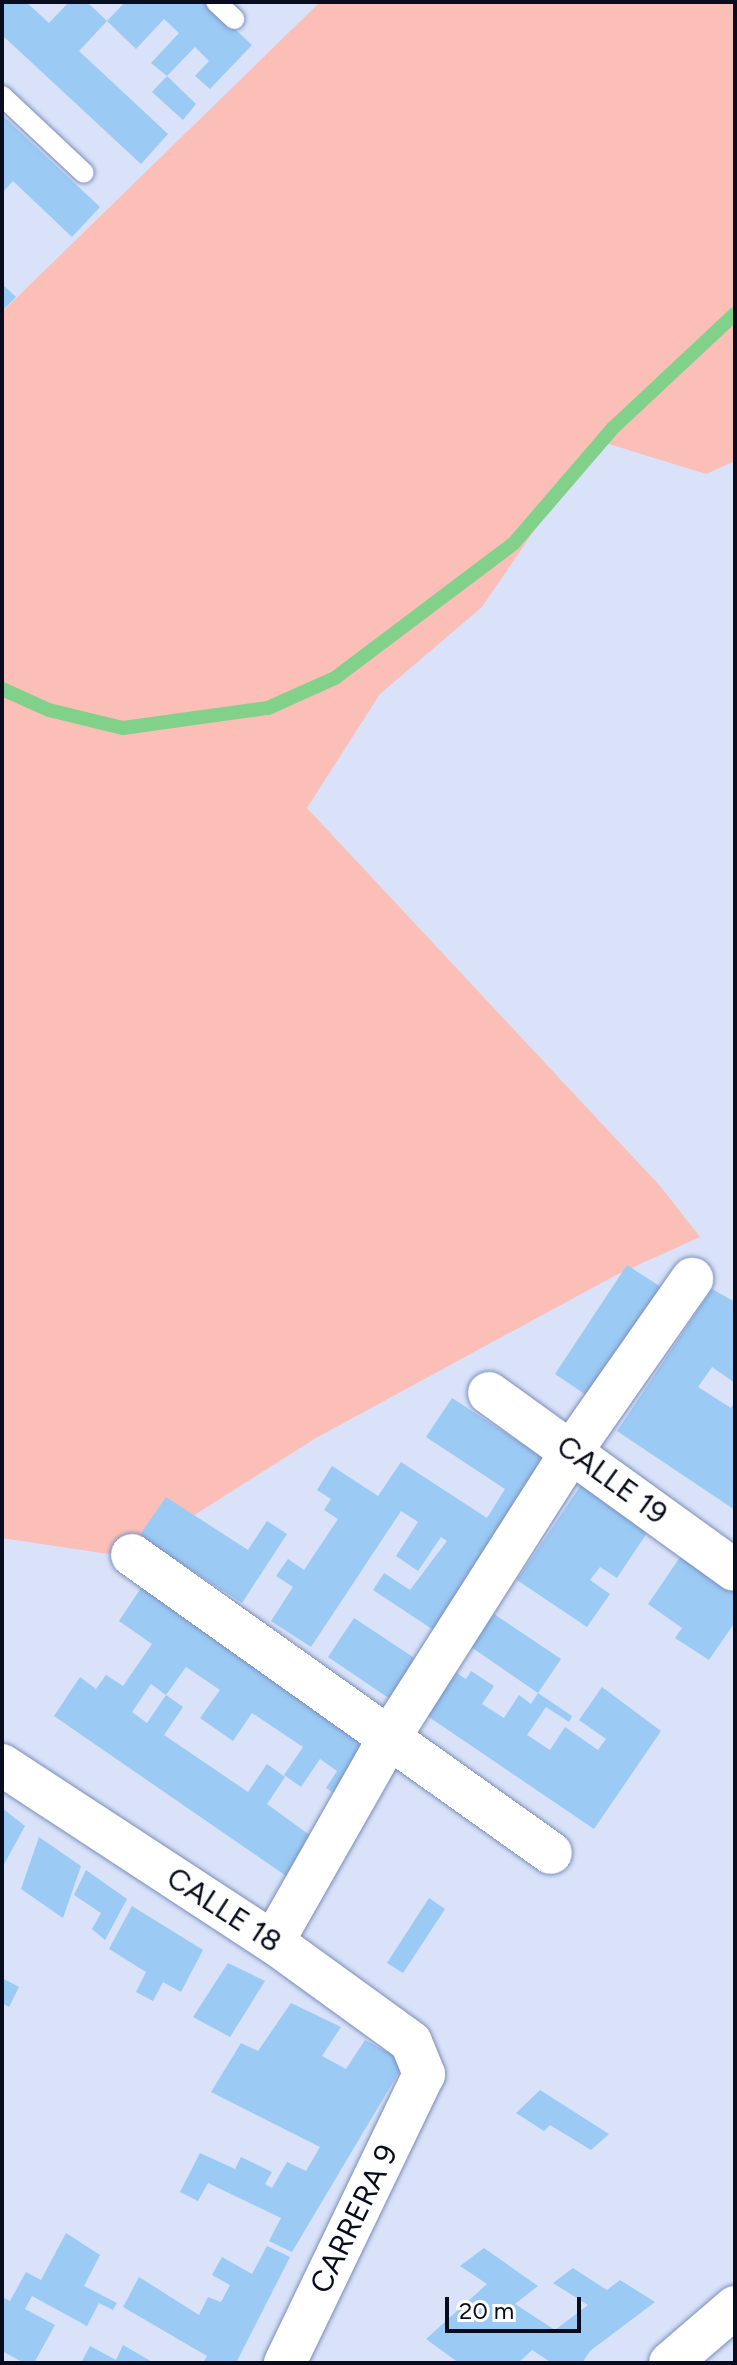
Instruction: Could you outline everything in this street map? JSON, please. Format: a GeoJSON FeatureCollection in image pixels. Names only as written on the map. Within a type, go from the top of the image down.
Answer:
{"type":"FeatureCollection","features":[{"type":"Feature","properties":{"kind":"street"},"geometry":{"type":"LineString","coordinates":[[273,1942],[389,1738],[573,1449],[692,1279]]}},
{"type":"Feature","properties":{"kind":"street","name":"CALLE 19"},"geometry":{"type":"LineString","coordinates":[[489,1393],[573,1449],[734,1570]]}},
{"type":"Feature","properties":{"kind":"street"},"geometry":{"type":"LineString","coordinates":[[132,1555],[551,1853]]}},
{"type":"Feature","properties":{"kind":"street","name":"CALLE 18"},"geometry":{"type":"LineString","coordinates":[[2,1765],[397,2027],[411,2042],[424,2074]]}},
{"type":"Feature","properties":{"kind":"street","name":"CARRERA 9"},"geometry":{"type":"LineString","coordinates":[[285,2363],[424,2074]]}},
{"type":"Feature","properties":{"kind":"street"},"geometry":{"type":"LineString","coordinates":[[670,2363],[735,2307]]}},
{"type":"Feature","properties":{"kind":"lane"},"geometry":{"type":"LineString","coordinates":[[216,2],[234,19]]}},
{"type":"Feature","properties":{"kind":"lane"},"geometry":{"type":"LineString","coordinates":[[2,96],[84,173]]}},
{"type":"Feature","properties":{"kind":"shaded area"},"geometry":{"type":"Polygon","coordinates":[[[320,2],[735,2],[735,461],[706,474],[596,440],[482,607],[380,694],[307,808],[661,1187],[700,1237],[616,1275],[316,1438],[128,1557],[2,1538],[2,312],[320,2]]]}},
{"type":"Feature","properties":{"kind":"building"},"geometry":{"type":"Polygon","coordinates":[[[2,2],[26,2],[49,23],[69,2],[87,2],[107,21],[79,51],[168,134],[141,164],[2,35],[2,2]]]}},
{"type":"Feature","properties":{"kind":"building"},"geometry":{"type":"Polygon","coordinates":[[[125,2],[206,2],[252,45],[210,89],[195,76],[209,61],[195,47],[167,76],[151,63],[179,33],[164,19],[136,49],[107,21],[125,2]]]}},
{"type":"Feature","properties":{"kind":"building"},"geometry":{"type":"Polygon","coordinates":[[[167,76],[196,104],[183,120],[152,92],[167,76]]]}},
{"type":"Feature","properties":{"kind":"building"},"geometry":{"type":"Polygon","coordinates":[[[2,115],[100,207],[72,237],[13,181],[2,193],[2,115]]]}},
{"type":"Feature","properties":{"kind":"building"},"geometry":{"type":"Polygon","coordinates":[[[2,284],[16,297],[2,311],[2,284]]]}},
{"type":"Feature","properties":{"kind":"building"},"geometry":{"type":"Polygon","coordinates":[[[627,1265],[661,1287],[589,1397],[555,1374],[627,1265]]]}},
{"type":"Feature","properties":{"kind":"building"},"geometry":{"type":"Polygon","coordinates":[[[712,1289],[735,1302],[735,1383],[712,1367],[698,1387],[731,1408],[735,1401],[735,1510],[617,1431],[712,1289]]]}},
{"type":"Feature","properties":{"kind":"building"},"geometry":{"type":"Polygon","coordinates":[[[452,1398],[555,1465],[441,1635],[373,1590],[384,1573],[410,1590],[447,1541],[441,1537],[418,1571],[396,1556],[418,1522],[401,1511],[311,1647],[271,1621],[293,1587],[276,1576],[288,1559],[304,1570],[338,1519],[324,1510],[331,1499],[317,1490],[332,1466],[378,1496],[401,1462],[487,1518],[505,1489],[426,1437],[452,1398]]]}},
{"type":"Feature","properties":{"kind":"building"},"geometry":{"type":"Polygon","coordinates":[[[585,1479],[653,1524],[617,1578],[600,1567],[590,1580],[610,1594],[587,1627],[517,1580],[585,1479]]]}},
{"type":"Feature","properties":{"kind":"building"},"geometry":{"type":"Polygon","coordinates":[[[166,1497],[248,1550],[267,1521],[287,1534],[242,1603],[139,1536],[166,1497]]]}},
{"type":"Feature","properties":{"kind":"building"},"geometry":{"type":"Polygon","coordinates":[[[687,1547],[735,1580],[735,1622],[709,1660],[675,1638],[682,1628],[648,1604],[687,1547]]]}},
{"type":"Feature","properties":{"kind":"building"},"geometry":{"type":"Polygon","coordinates":[[[145,1582],[381,1743],[343,1799],[326,1788],[337,1771],[320,1759],[301,1787],[284,1775],[303,1747],[252,1713],[233,1741],[200,1718],[220,1690],[186,1667],[166,1695],[183,1707],[164,1735],[248,1792],[267,1764],[285,1777],[267,1804],[315,1839],[289,1878],[54,1716],[80,1677],[96,1689],[106,1675],[123,1686],[152,1644],[119,1621],[145,1582]],[[151,1684],[132,1712],[147,1723],[166,1695],[151,1684]]]}},
{"type":"Feature","properties":{"kind":"building"},"geometry":{"type":"Polygon","coordinates":[[[494,1614],[561,1659],[538,1693],[471,1647],[494,1614]]]}},
{"type":"Feature","properties":{"kind":"building"},"geometry":{"type":"Polygon","coordinates":[[[354,1618],[422,1663],[396,1703],[328,1657],[354,1618]]]}},
{"type":"Feature","properties":{"kind":"building"},"geometry":{"type":"Polygon","coordinates":[[[471,1671],[494,1686],[482,1704],[504,1718],[519,1695],[531,1704],[538,1693],[572,1716],[569,1722],[546,1707],[527,1735],[550,1750],[565,1727],[598,1750],[606,1739],[579,1720],[602,1687],[661,1731],[594,1829],[426,1715],[455,1672],[466,1679],[471,1671]]]}},
{"type":"Feature","properties":{"kind":"building"},"geometry":{"type":"Polygon","coordinates":[[[2,1808],[25,1826],[2,1868],[2,1808]]]}},
{"type":"Feature","properties":{"kind":"building"},"geometry":{"type":"Polygon","coordinates":[[[39,1837],[81,1866],[63,1918],[21,1889],[39,1837]]]}},
{"type":"Feature","properties":{"kind":"building"},"geometry":{"type":"Polygon","coordinates":[[[86,1870],[127,1899],[105,1940],[92,1929],[101,1913],[74,1895],[86,1870]]]}},
{"type":"Feature","properties":{"kind":"building"},"geometry":{"type":"Polygon","coordinates":[[[429,1898],[445,1909],[403,1973],[387,1963],[429,1898]]]}},
{"type":"Feature","properties":{"kind":"building"},"geometry":{"type":"Polygon","coordinates":[[[132,1906],[203,1950],[181,1992],[163,1982],[153,2001],[136,1992],[146,1972],[109,1949],[132,1906]]]}},
{"type":"Feature","properties":{"kind":"building"},"geometry":{"type":"Polygon","coordinates":[[[228,1963],[265,1981],[230,2037],[193,2017],[228,1963]]]}},
{"type":"Feature","properties":{"kind":"building"},"geometry":{"type":"Polygon","coordinates":[[[2,1978],[19,1987],[9,2007],[2,2003],[2,1978]]]}},
{"type":"Feature","properties":{"kind":"building"},"geometry":{"type":"Polygon","coordinates":[[[291,2003],[341,2027],[322,2056],[346,2069],[365,2040],[405,2062],[292,2252],[269,2241],[281,2218],[208,2183],[198,2201],[180,2192],[200,2153],[235,2169],[241,2157],[272,2172],[265,2184],[272,2188],[287,2162],[306,2171],[320,2147],[211,2092],[241,2043],[258,2051],[291,2003]]]}},
{"type":"Feature","properties":{"kind":"building"},"geometry":{"type":"Polygon","coordinates":[[[540,2090],[609,2134],[591,2150],[550,2125],[544,2131],[516,2113],[540,2090]]]}},
{"type":"Feature","properties":{"kind":"building"},"geometry":{"type":"Polygon","coordinates":[[[66,2233],[100,2255],[84,2286],[117,2303],[113,2310],[99,2303],[87,2326],[32,2296],[25,2309],[55,2325],[34,2363],[24,2363],[2,2351],[2,2297],[10,2301],[26,2272],[41,2280],[66,2233]]]}},
{"type":"Feature","properties":{"kind":"building"},"geometry":{"type":"Polygon","coordinates":[[[267,2246],[290,2257],[236,2363],[203,2363],[207,2356],[123,2307],[139,2277],[199,2315],[208,2297],[221,2302],[230,2285],[212,2275],[222,2257],[252,2274],[267,2246]]]}},
{"type":"Feature","properties":{"kind":"building"},"geometry":{"type":"Polygon","coordinates":[[[484,2248],[538,2286],[515,2304],[555,2330],[588,2305],[553,2283],[573,2268],[607,2290],[620,2280],[655,2302],[590,2351],[582,2363],[552,2363],[532,2350],[518,2363],[459,2363],[426,2339],[487,2284],[460,2266],[484,2248]]]}},
{"type":"Feature","properties":{"kind":"building"},"geometry":{"type":"Polygon","coordinates":[[[123,2345],[154,2363],[81,2363],[90,2346],[116,2360],[123,2345]]]}},
{"type":"Feature","properties":{"kind":"waterway"},"geometry":{"type":"LineString","coordinates":[[2,689],[49,710],[123,728],[268,708],[335,678],[514,543],[613,428],[735,314]]}}]}
